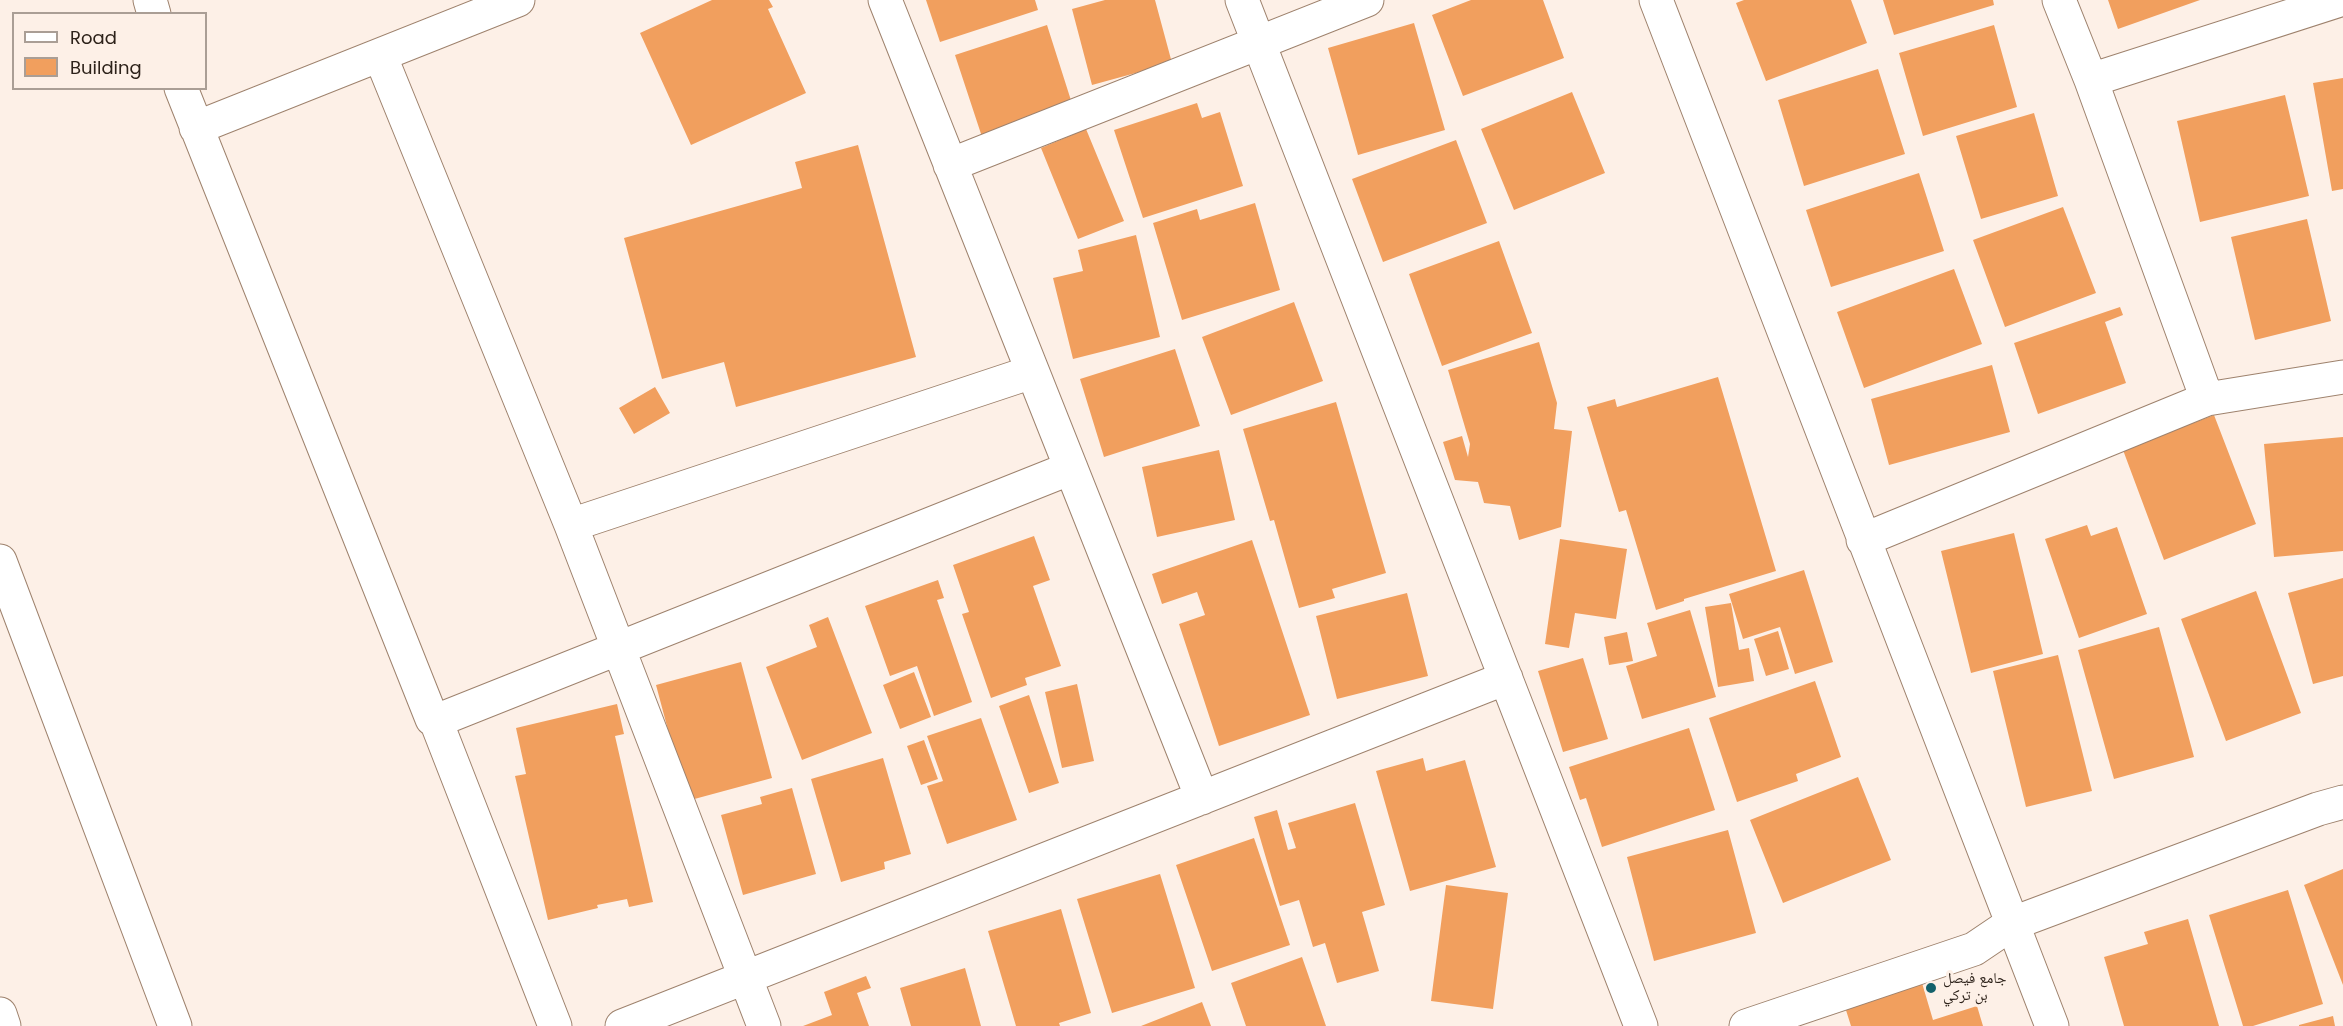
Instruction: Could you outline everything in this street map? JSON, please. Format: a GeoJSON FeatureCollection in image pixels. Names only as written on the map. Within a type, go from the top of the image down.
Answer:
{"type":"FeatureCollection","features":[{"type":"Feature","properties":{"kind":"street"},"geometry":{"type":"LineString","coordinates":[[196,128],[518,0]]}},
{"type":"Feature","properties":{"kind":"street"},"geometry":{"type":"LineString","coordinates":[[885,0],[1202,798]]}},
{"type":"Feature","properties":{"kind":"street"},"geometry":{"type":"LineString","coordinates":[[1242,0],[1641,1026]]}},
{"type":"Feature","properties":{"kind":"street"},"geometry":{"type":"LineString","coordinates":[[950,165],[1367,0]]}},
{"type":"Feature","properties":{"kind":"street"},"geometry":{"type":"LineString","coordinates":[[1656,0],[2052,1026]]}},
{"type":"Feature","properties":{"kind":"street"},"geometry":{"type":"LineString","coordinates":[[2059,0],[2091,80],[2206,399]]}},
{"type":"Feature","properties":{"kind":"street"},"geometry":{"type":"LineString","coordinates":[[2091,80],[2340,0]]}},
{"type":"Feature","properties":{"kind":"street"},"geometry":{"type":"LineString","coordinates":[[380,55],[571,525],[764,1026]]}},
{"type":"Feature","properties":{"kind":"street"},"geometry":{"type":"LineString","coordinates":[[182,90],[432,719],[436,721],[555,1026]]}},
{"type":"Feature","properties":{"kind":"street"},"geometry":{"type":"LineString","coordinates":[[571,525],[1032,372]]}},
{"type":"Feature","properties":{"kind":"street"},"geometry":{"type":"LineString","coordinates":[[1863,540],[2206,399],[2343,377]]}},
{"type":"Feature","properties":{"kind":"street"},"geometry":{"type":"LineString","coordinates":[[436,721],[1071,468]]}},
{"type":"Feature","properties":{"kind":"street"},"geometry":{"type":"LineString","coordinates":[[0,561],[175,1026]]}},
{"type":"Feature","properties":{"kind":"street"},"geometry":{"type":"LineString","coordinates":[[622,1026],[1506,678]]}},
{"type":"Feature","properties":{"kind":"street"},"geometry":{"type":"LineString","coordinates":[[1746,1026],[1974,949],[2011,924],[2307,813],[2343,802]]}},
{"type":"Feature","properties":{"kind":"street"},"geometry":{"type":"LineString","coordinates":[[0,1014],[4,1026]]}},
{"type":"Feature","properties":{"kind":"building"},"geometry":{"type":"Polygon","coordinates":[[[712,0],[769,0],[773,7],[768,9],[806,93],[691,145],[640,33],[712,0]]]}},
{"type":"Feature","properties":{"kind":"building"},"geometry":{"type":"Polygon","coordinates":[[[926,0],[1035,0],[1038,10],[940,42],[926,0]]]}},
{"type":"Feature","properties":{"kind":"building"},"geometry":{"type":"Polygon","coordinates":[[[1105,0],[1155,0],[1172,63],[1092,85],[1072,9],[1105,0]]]}},
{"type":"Feature","properties":{"kind":"building"},"geometry":{"type":"Polygon","coordinates":[[[1471,0],[1543,0],[1564,58],[1463,96],[1432,15],[1471,0]]]}},
{"type":"Feature","properties":{"kind":"building"},"geometry":{"type":"Polygon","coordinates":[[[1744,0],[1851,0],[1867,43],[1766,81],[1736,3],[1744,0]]]}},
{"type":"Feature","properties":{"kind":"building"},"geometry":{"type":"Polygon","coordinates":[[[1883,0],[1993,0],[1994,5],[1894,35],[1883,0]]]}},
{"type":"Feature","properties":{"kind":"building"},"geometry":{"type":"Polygon","coordinates":[[[2108,0],[2200,0],[2118,29],[2108,0]]]}},
{"type":"Feature","properties":{"kind":"building"},"geometry":{"type":"Polygon","coordinates":[[[1414,23],[1445,130],[1358,155],[1328,48],[1414,23]]]}},
{"type":"Feature","properties":{"kind":"building"},"geometry":{"type":"Polygon","coordinates":[[[1047,25],[1075,113],[984,143],[955,55],[1047,25]]]}},
{"type":"Feature","properties":{"kind":"building"},"geometry":{"type":"Polygon","coordinates":[[[1994,25],[2017,107],[1923,136],[1899,53],[1994,25]]]}},
{"type":"Feature","properties":{"kind":"building"},"geometry":{"type":"Polygon","coordinates":[[[1878,69],[1905,154],[1804,186],[1778,100],[1878,69]]]}},
{"type":"Feature","properties":{"kind":"building"},"geometry":{"type":"Polygon","coordinates":[[[2343,78],[2343,189],[2332,191],[2313,83],[2343,78]]]}},
{"type":"Feature","properties":{"kind":"building"},"geometry":{"type":"Polygon","coordinates":[[[1572,92],[1605,173],[1514,210],[1481,129],[1572,92]]]}},
{"type":"Feature","properties":{"kind":"building"},"geometry":{"type":"Polygon","coordinates":[[[2285,95],[2309,196],[2200,222],[2177,121],[2285,95]]]}},
{"type":"Feature","properties":{"kind":"building"},"geometry":{"type":"Polygon","coordinates":[[[1197,103],[1202,118],[1220,112],[1243,186],[1143,218],[1114,130],[1197,103]]]}},
{"type":"Feature","properties":{"kind":"building"},"geometry":{"type":"Polygon","coordinates":[[[2034,113],[2058,196],[1981,219],[1956,136],[2034,113]]]}},
{"type":"Feature","properties":{"kind":"building"},"geometry":{"type":"Polygon","coordinates":[[[1086,129],[1124,221],[1078,239],[1041,148],[1086,129]]]}},
{"type":"Feature","properties":{"kind":"building"},"geometry":{"type":"Polygon","coordinates":[[[1456,140],[1487,223],[1383,262],[1352,179],[1456,140]]]}},
{"type":"Feature","properties":{"kind":"building"},"geometry":{"type":"Polygon","coordinates":[[[858,145],[916,357],[736,407],[724,362],[662,379],[624,238],[802,188],[795,162],[858,145]]]}},
{"type":"Feature","properties":{"kind":"building"},"geometry":{"type":"Polygon","coordinates":[[[1919,173],[1944,251],[1831,287],[1806,210],[1919,173]]]}},
{"type":"Feature","properties":{"kind":"building"},"geometry":{"type":"Polygon","coordinates":[[[1255,203],[1280,290],[1182,320],[1153,223],[1197,209],[1200,220],[1255,203]]]}},
{"type":"Feature","properties":{"kind":"building"},"geometry":{"type":"Polygon","coordinates":[[[2063,207],[2096,293],[2005,327],[1973,240],[2063,207]]]}},
{"type":"Feature","properties":{"kind":"building"},"geometry":{"type":"Polygon","coordinates":[[[2307,219],[2331,321],[2255,340],[2231,237],[2307,219]]]}},
{"type":"Feature","properties":{"kind":"building"},"geometry":{"type":"Polygon","coordinates":[[[1136,235],[1160,337],[1073,359],[1053,278],[1083,271],[1078,250],[1136,235]]]}},
{"type":"Feature","properties":{"kind":"building"},"geometry":{"type":"Polygon","coordinates":[[[1499,241],[1532,333],[1442,366],[1409,274],[1499,241]]]}},
{"type":"Feature","properties":{"kind":"building"},"geometry":{"type":"Polygon","coordinates":[[[1954,269],[1982,344],[1864,388],[1837,312],[1954,269]]]}},
{"type":"Feature","properties":{"kind":"building"},"geometry":{"type":"Polygon","coordinates":[[[1294,302],[1323,381],[1231,415],[1202,337],[1294,302]]]}},
{"type":"Feature","properties":{"kind":"building"},"geometry":{"type":"Polygon","coordinates":[[[2120,307],[2123,315],[2105,322],[2126,383],[2038,414],[2014,343],[2120,307]]]}},
{"type":"Feature","properties":{"kind":"building"},"geometry":{"type":"Polygon","coordinates":[[[1539,342],[1557,403],[1554,429],[1572,431],[1561,527],[1519,540],[1510,506],[1484,503],[1478,482],[1455,480],[1443,442],[1462,436],[1468,457],[1470,444],[1448,370],[1539,342]]]}},
{"type":"Feature","properties":{"kind":"building"},"geometry":{"type":"Polygon","coordinates":[[[1175,349],[1200,426],[1104,457],[1080,379],[1175,349]]]}},
{"type":"Feature","properties":{"kind":"building"},"geometry":{"type":"Polygon","coordinates":[[[1992,365],[2010,432],[1889,465],[1871,399],[1992,365]]]}},
{"type":"Feature","properties":{"kind":"building"},"geometry":{"type":"Polygon","coordinates":[[[1718,377],[1776,571],[1684,599],[1684,601],[1656,610],[1626,510],[1619,512],[1587,407],[1615,399],[1617,407],[1718,377]]]}},
{"type":"Feature","properties":{"kind":"building"},"geometry":{"type":"Polygon","coordinates":[[[655,387],[670,413],[634,434],[619,408],[655,387]]]}},
{"type":"Feature","properties":{"kind":"building"},"geometry":{"type":"Polygon","coordinates":[[[1336,402],[1386,573],[1332,589],[1335,598],[1299,608],[1274,520],[1270,521],[1243,429],[1336,402]]]}},
{"type":"Feature","properties":{"kind":"building"},"geometry":{"type":"Polygon","coordinates":[[[2214,415],[2256,524],[2164,560],[2123,450],[2214,415]]]}},
{"type":"Feature","properties":{"kind":"building"},"geometry":{"type":"Polygon","coordinates":[[[2343,437],[2343,551],[2274,557],[2264,444],[2343,437]]]}},
{"type":"Feature","properties":{"kind":"building"},"geometry":{"type":"Polygon","coordinates":[[[1219,450],[1235,520],[1157,537],[1142,467],[1219,450]]]}},
{"type":"Feature","properties":{"kind":"building"},"geometry":{"type":"Polygon","coordinates":[[[2087,525],[2091,536],[2117,527],[2147,614],[2079,638],[2045,539],[2087,525]]]}},
{"type":"Feature","properties":{"kind":"building"},"geometry":{"type":"Polygon","coordinates":[[[2014,533],[2043,654],[1971,673],[1941,551],[2014,533]]]}},
{"type":"Feature","properties":{"kind":"building"},"geometry":{"type":"Polygon","coordinates":[[[1034,536],[1050,580],[1033,586],[1061,666],[1025,678],[1027,685],[991,698],[962,614],[969,612],[953,565],[1034,536]]]}},
{"type":"Feature","properties":{"kind":"building"},"geometry":{"type":"Polygon","coordinates":[[[1560,539],[1627,549],[1616,619],[1575,613],[1569,648],[1545,644],[1560,539]]]}},
{"type":"Feature","properties":{"kind":"building"},"geometry":{"type":"Polygon","coordinates":[[[1252,540],[1310,715],[1219,746],[1179,624],[1205,615],[1197,592],[1162,604],[1152,574],[1252,540]]]}},
{"type":"Feature","properties":{"kind":"building"},"geometry":{"type":"Polygon","coordinates":[[[1804,570],[1833,662],[1795,674],[1780,627],[1743,639],[1729,594],[1804,570]]]}},
{"type":"Feature","properties":{"kind":"building"},"geometry":{"type":"Polygon","coordinates":[[[2343,578],[2343,676],[2313,684],[2288,593],[2343,578]]]}},
{"type":"Feature","properties":{"kind":"building"},"geometry":{"type":"Polygon","coordinates":[[[938,580],[944,598],[937,600],[972,702],[934,716],[917,666],[890,676],[865,606],[938,580]]]}},
{"type":"Feature","properties":{"kind":"building"},"geometry":{"type":"Polygon","coordinates":[[[2256,591],[2301,713],[2226,741],[2181,619],[2256,591]]]}},
{"type":"Feature","properties":{"kind":"building"},"geometry":{"type":"Polygon","coordinates":[[[1407,593],[1428,676],[1337,699],[1316,616],[1407,593]]]}},
{"type":"Feature","properties":{"kind":"building"},"geometry":{"type":"Polygon","coordinates":[[[1731,603],[1739,650],[1749,648],[1754,681],[1718,687],[1705,607],[1731,603]]]}},
{"type":"Feature","properties":{"kind":"building"},"geometry":{"type":"Polygon","coordinates":[[[1690,610],[1716,697],[1642,719],[1626,666],[1657,656],[1647,623],[1690,610]]]}},
{"type":"Feature","properties":{"kind":"building"},"geometry":{"type":"Polygon","coordinates":[[[828,617],[872,733],[802,760],[766,667],[817,647],[809,625],[828,617]]]}},
{"type":"Feature","properties":{"kind":"building"},"geometry":{"type":"Polygon","coordinates":[[[2159,627],[2194,757],[2114,779],[2078,650],[2159,627]]]}},
{"type":"Feature","properties":{"kind":"building"},"geometry":{"type":"Polygon","coordinates":[[[1778,631],[1789,669],[1766,676],[1754,639],[1778,631]]]}},
{"type":"Feature","properties":{"kind":"building"},"geometry":{"type":"Polygon","coordinates":[[[1627,632],[1633,661],[1609,665],[1604,637],[1627,632]]]}},
{"type":"Feature","properties":{"kind":"building"},"geometry":{"type":"Polygon","coordinates":[[[2058,655],[2092,791],[2026,807],[1993,671],[2058,655]]]}},
{"type":"Feature","properties":{"kind":"building"},"geometry":{"type":"Polygon","coordinates":[[[1583,658],[1608,739],[1563,752],[1538,671],[1583,658]]]}},
{"type":"Feature","properties":{"kind":"building"},"geometry":{"type":"Polygon","coordinates":[[[741,662],[772,778],[687,801],[656,685],[741,662]]]}},
{"type":"Feature","properties":{"kind":"building"},"geometry":{"type":"Polygon","coordinates":[[[914,672],[931,717],[900,729],[883,685],[914,672]]]}},
{"type":"Feature","properties":{"kind":"building"},"geometry":{"type":"Polygon","coordinates":[[[1815,681],[1841,757],[1796,774],[1798,781],[1737,802],[1709,718],[1815,681]]]}},
{"type":"Feature","properties":{"kind":"building"},"geometry":{"type":"Polygon","coordinates":[[[1077,684],[1094,761],[1062,768],[1045,692],[1077,684]]]}},
{"type":"Feature","properties":{"kind":"building"},"geometry":{"type":"Polygon","coordinates":[[[1029,695],[1059,783],[1029,793],[999,706],[1029,695]]]}},
{"type":"Feature","properties":{"kind":"building"},"geometry":{"type":"Polygon","coordinates":[[[617,704],[624,734],[615,736],[653,902],[629,907],[627,899],[597,905],[598,908],[548,920],[515,776],[526,774],[516,728],[617,704]]]}},
{"type":"Feature","properties":{"kind":"building"},"geometry":{"type":"Polygon","coordinates":[[[981,718],[1017,820],[947,844],[927,786],[943,781],[927,736],[981,718]]]}},
{"type":"Feature","properties":{"kind":"building"},"geometry":{"type":"Polygon","coordinates":[[[1689,728],[1715,810],[1602,847],[1586,798],[1580,800],[1569,767],[1689,728]]]}},
{"type":"Feature","properties":{"kind":"building"},"geometry":{"type":"Polygon","coordinates":[[[924,740],[938,779],[921,785],[907,746],[924,740]]]}},
{"type":"Feature","properties":{"kind":"building"},"geometry":{"type":"Polygon","coordinates":[[[883,758],[911,854],[884,862],[885,869],[841,882],[811,779],[883,758]]]}},
{"type":"Feature","properties":{"kind":"building"},"geometry":{"type":"Polygon","coordinates":[[[1423,758],[1426,771],[1465,760],[1496,867],[1410,891],[1376,771],[1423,758]]]}},
{"type":"Feature","properties":{"kind":"building"},"geometry":{"type":"Polygon","coordinates":[[[1858,777],[1891,860],[1783,903],[1750,820],[1858,777]]]}},
{"type":"Feature","properties":{"kind":"building"},"geometry":{"type":"Polygon","coordinates":[[[792,788],[816,874],[743,895],[721,815],[762,804],[760,797],[792,788]]]}},
{"type":"Feature","properties":{"kind":"building"},"geometry":{"type":"Polygon","coordinates":[[[1355,803],[1385,905],[1362,912],[1379,971],[1337,983],[1325,943],[1313,947],[1299,900],[1280,906],[1254,817],[1277,810],[1288,850],[1296,848],[1288,823],[1355,803]]]}},
{"type":"Feature","properties":{"kind":"building"},"geometry":{"type":"Polygon","coordinates":[[[1728,830],[1756,933],[1654,961],[1627,857],[1728,830]]]}},
{"type":"Feature","properties":{"kind":"building"},"geometry":{"type":"Polygon","coordinates":[[[1254,838],[1290,945],[1212,971],[1176,865],[1254,838]]]}},
{"type":"Feature","properties":{"kind":"building"},"geometry":{"type":"Polygon","coordinates":[[[2343,869],[2343,985],[2304,885],[2343,869]]]}},
{"type":"Feature","properties":{"kind":"building"},"geometry":{"type":"Polygon","coordinates":[[[1160,874],[1195,988],[1112,1013],[1077,899],[1160,874]]]}},
{"type":"Feature","properties":{"kind":"building"},"geometry":{"type":"Polygon","coordinates":[[[1446,885],[1508,893],[1493,1009],[1431,1001],[1446,885]]]}},
{"type":"Feature","properties":{"kind":"building"},"geometry":{"type":"Polygon","coordinates":[[[2288,890],[2323,1004],[2253,1026],[2243,1026],[2209,915],[2288,890]]]}},
{"type":"Feature","properties":{"kind":"building"},"geometry":{"type":"Polygon","coordinates":[[[1061,909],[1091,1013],[1059,1023],[1060,1026],[1016,1026],[988,931],[1061,909]]]}},
{"type":"Feature","properties":{"kind":"building"},"geometry":{"type":"Polygon","coordinates":[[[2188,919],[2219,1026],[2124,1026],[2104,957],[2148,944],[2144,932],[2188,919]]]}},
{"type":"Feature","properties":{"kind":"building"},"geometry":{"type":"Polygon","coordinates":[[[1302,957],[1326,1026],[1246,1026],[1231,983],[1302,957]]]}},
{"type":"Feature","properties":{"kind":"building"},"geometry":{"type":"Polygon","coordinates":[[[965,968],[981,1026],[911,1026],[900,988],[965,968]]]}},
{"type":"Feature","properties":{"kind":"building"},"geometry":{"type":"Polygon","coordinates":[[[866,976],[871,988],[857,993],[869,1026],[803,1026],[832,1015],[824,992],[866,976]]]}},
{"type":"Feature","properties":{"kind":"building"},"geometry":{"type":"Polygon","coordinates":[[[1922,983],[1933,1020],[1977,1006],[1983,1026],[1851,1026],[1845,1007],[1922,983]]]}},
{"type":"Feature","properties":{"kind":"building"},"geometry":{"type":"Polygon","coordinates":[[[1202,1002],[1211,1026],[1141,1026],[1202,1002]]]}},
{"type":"Feature","properties":{"kind":"building"},"geometry":{"type":"Polygon","coordinates":[[[2333,1016],[2335,1026],[2299,1026],[2299,1025],[2333,1016]]]}},
{"type":"Feature","properties":{"kind":"place","name":"جامع فيصل بن تركي"},"geometry":{"type":"Point","coordinates":[1931,988]}}]}
